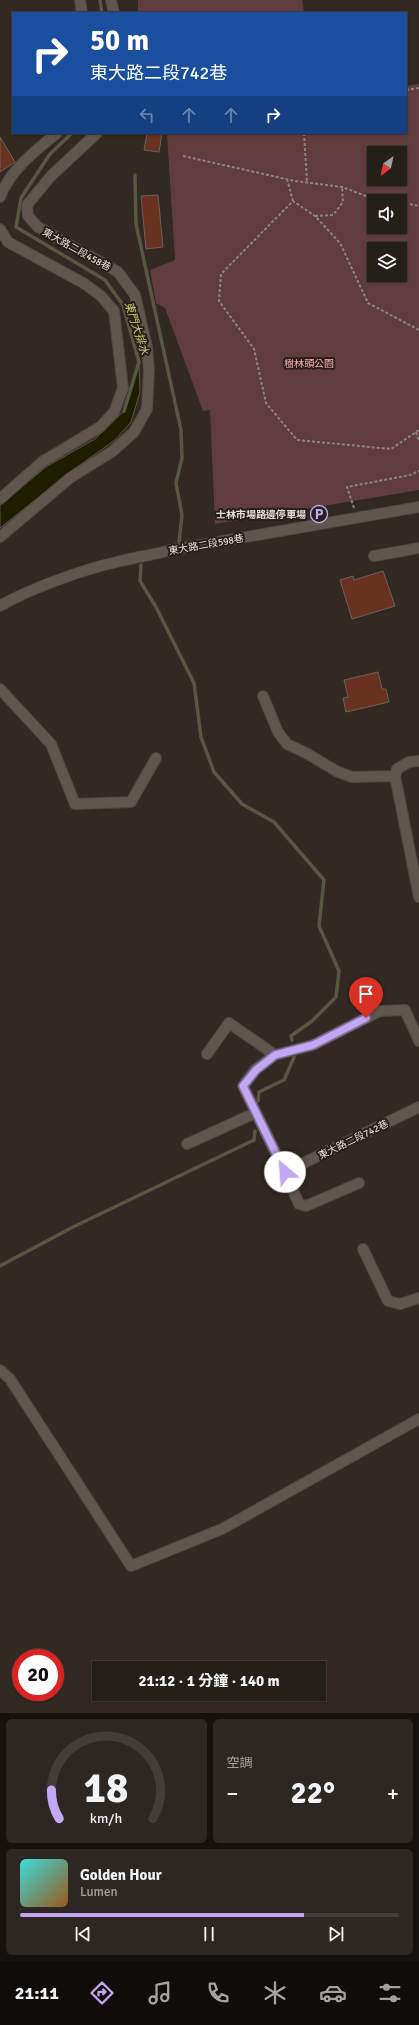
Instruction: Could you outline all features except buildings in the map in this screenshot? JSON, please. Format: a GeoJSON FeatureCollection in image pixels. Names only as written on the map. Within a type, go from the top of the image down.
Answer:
{"type":"FeatureCollection","features":[{"type":"Feature","properties":{"kind":"lane"},"geometry":{"type":"LineString","coordinates":[[80,0],[82,12]]}},
{"type":"Feature","properties":{"kind":"lane"},"geometry":{"type":"LineString","coordinates":[[112,0],[114,12]]}},
{"type":"Feature","properties":{"kind":"lane"},"geometry":{"type":"LineString","coordinates":[[0,197],[6,183],[34,152],[56,134]]}},
{"type":"Feature","properties":{"kind":"lane","name":"東大路二段458巷"},"geometry":{"type":"LineString","coordinates":[[0,537],[70,478],[113,451],[134,432],[147,409],[149,370],[147,347],[135,295],[118,272],[77,248],[51,236],[38,227],[28,216],[27,205],[51,176],[96,134]]}},
{"type":"Feature","properties":{"kind":"lane"},"geometry":{"type":"LineString","coordinates":[[0,230],[8,242],[85,284],[101,296],[114,311],[122,388],[114,412],[100,427],[42,462],[0,499]]}},
{"type":"Feature","properties":{"kind":"lane","name":"東大路二段598巷"},"geometry":{"type":"LineString","coordinates":[[0,606],[11,599],[63,579],[117,562],[141,558],[171,550],[419,507]]}},
{"type":"Feature","properties":{"kind":"lane"},"geometry":{"type":"LineString","coordinates":[[374,556],[419,548]]}},
{"type":"Feature","properties":{"kind":"lane"},"geometry":{"type":"LineString","coordinates":[[0,689],[51,744],[75,804],[131,802],[156,758]]}},
{"type":"Feature","properties":{"kind":"lane"},"geometry":{"type":"LineString","coordinates":[[263,696],[278,732],[287,744],[306,753],[338,772],[352,777],[396,776]]}},
{"type":"Feature","properties":{"kind":"lane"},"geometry":{"type":"LineString","coordinates":[[419,761],[410,762],[398,769],[396,776],[419,897]]}},
{"type":"Feature","properties":{"kind":"lane"},"geometry":{"type":"LineString","coordinates":[[358,1182],[306,1206],[300,1204],[243,1086],[256,1070],[275,1055],[313,1045],[380,1011],[405,1010],[419,1041]]}},
{"type":"Feature","properties":{"kind":"lane"},"geometry":{"type":"LineString","coordinates":[[207,1054],[229,1022],[275,1055]]}},
{"type":"Feature","properties":{"kind":"lane","name":"東大路二段742巷"},"geometry":{"type":"LineString","coordinates":[[285,1172],[419,1107]]}},
{"type":"Feature","properties":{"kind":"lane"},"geometry":{"type":"LineString","coordinates":[[187,1144],[255,1113]]}},
{"type":"Feature","properties":{"kind":"lane"},"geometry":{"type":"LineString","coordinates":[[363,1249],[388,1300],[400,1304],[419,1298]]}},
{"type":"Feature","properties":{"kind":"lane"},"geometry":{"type":"LineString","coordinates":[[1,1372],[10,1379],[131,1566],[222,1529],[419,1419]]}},
{"type":"Feature","properties":{"kind":"path"},"geometry":{"type":"LineString","coordinates":[[407,90],[419,88]]}},
{"type":"Feature","properties":{"kind":"path"},"geometry":{"type":"LineString","coordinates":[[304,134],[307,183]]}},
{"type":"Feature","properties":{"kind":"path"},"geometry":{"type":"LineString","coordinates":[[183,156],[287,179],[342,188],[367,196]]}},
{"type":"Feature","properties":{"kind":"path"},"geometry":{"type":"LineString","coordinates":[[287,179],[293,201],[315,216],[340,243],[368,303],[419,330]]}},
{"type":"Feature","properties":{"kind":"path"},"geometry":{"type":"LineString","coordinates":[[315,216],[333,215],[343,202],[342,188]]}},
{"type":"Feature","properties":{"kind":"path"},"geometry":{"type":"LineString","coordinates":[[293,201],[221,274],[220,301],[254,350],[266,403],[297,440],[391,449],[419,430]]}},
{"type":"Feature","properties":{"kind":"path"},"geometry":{"type":"LineString","coordinates":[[407,203],[419,206]]}},
{"type":"Feature","properties":{"kind":"path"},"geometry":{"type":"LineString","coordinates":[[416,432],[419,441]]}},
{"type":"Feature","properties":{"kind":"path"},"geometry":{"type":"LineString","coordinates":[[357,518],[347,487],[410,475],[419,471]]}},
{"type":"Feature","properties":{"kind":"green space"},"geometry":{"type":"Polygon","coordinates":[[[138,0],[302,0],[304,12],[138,12],[138,0]]]}},
{"type":"Feature","properties":{"kind":"green space","name":"樹林頭公園"},"geometry":{"type":"Polygon","coordinates":[[[419,84],[419,490],[215,524],[210,410],[203,411],[165,308],[156,303],[150,270],[175,260],[167,134],[407,134],[407,86],[419,84]]]}},
{"type":"Feature","properties":{"kind":"shaded area"},"geometry":{"type":"Polygon","coordinates":[[[139,362],[140,392],[131,422],[115,440],[70,472],[0,528],[0,505],[46,467],[95,439],[124,411],[139,362]]]}},
{"type":"Feature","properties":{"kind":"waterway","name":"東門大排水"},"geometry":{"type":"LineString","coordinates":[[100,0],[102,12]]}},
{"type":"Feature","properties":{"kind":"waterway","name":"東門大排水"},"geometry":{"type":"LineString","coordinates":[[71,134],[50,154],[21,198],[16,227],[105,280],[123,305],[139,362],[124,411]]}},
{"type":"Feature","properties":{"kind":"waterway"},"geometry":{"type":"LineString","coordinates":[[135,175],[136,224],[181,430],[182,458],[176,483],[182,515],[179,542]]}},
{"type":"Feature","properties":{"kind":"waterway"},"geometry":{"type":"LineString","coordinates":[[141,565],[140,581],[156,607],[194,683],[201,737],[214,772],[242,804],[274,822],[324,880],[319,926],[339,971],[336,997],[312,1021],[291,1036],[292,1040]]}},
{"type":"Feature","properties":{"kind":"waterway"},"geometry":{"type":"LineString","coordinates":[[258,1101],[259,1092],[284,1080],[295,1055]]}},
{"type":"Feature","properties":{"kind":"waterway"},"geometry":{"type":"LineString","coordinates":[[0,1266],[73,1227],[254,1140],[255,1131]]}},
{"type":"Feature","properties":{"kind":"place","name":"士林市場路邊停車場"},"geometry":{"type":"Point","coordinates":[319,514]}},
{"type":"Feature","properties":{"kind":"route"},"geometry":{"type":"LineString","coordinates":[[285,1172],[243,1086],[256,1070],[275,1055],[313,1045],[366,1018]]}}]}
